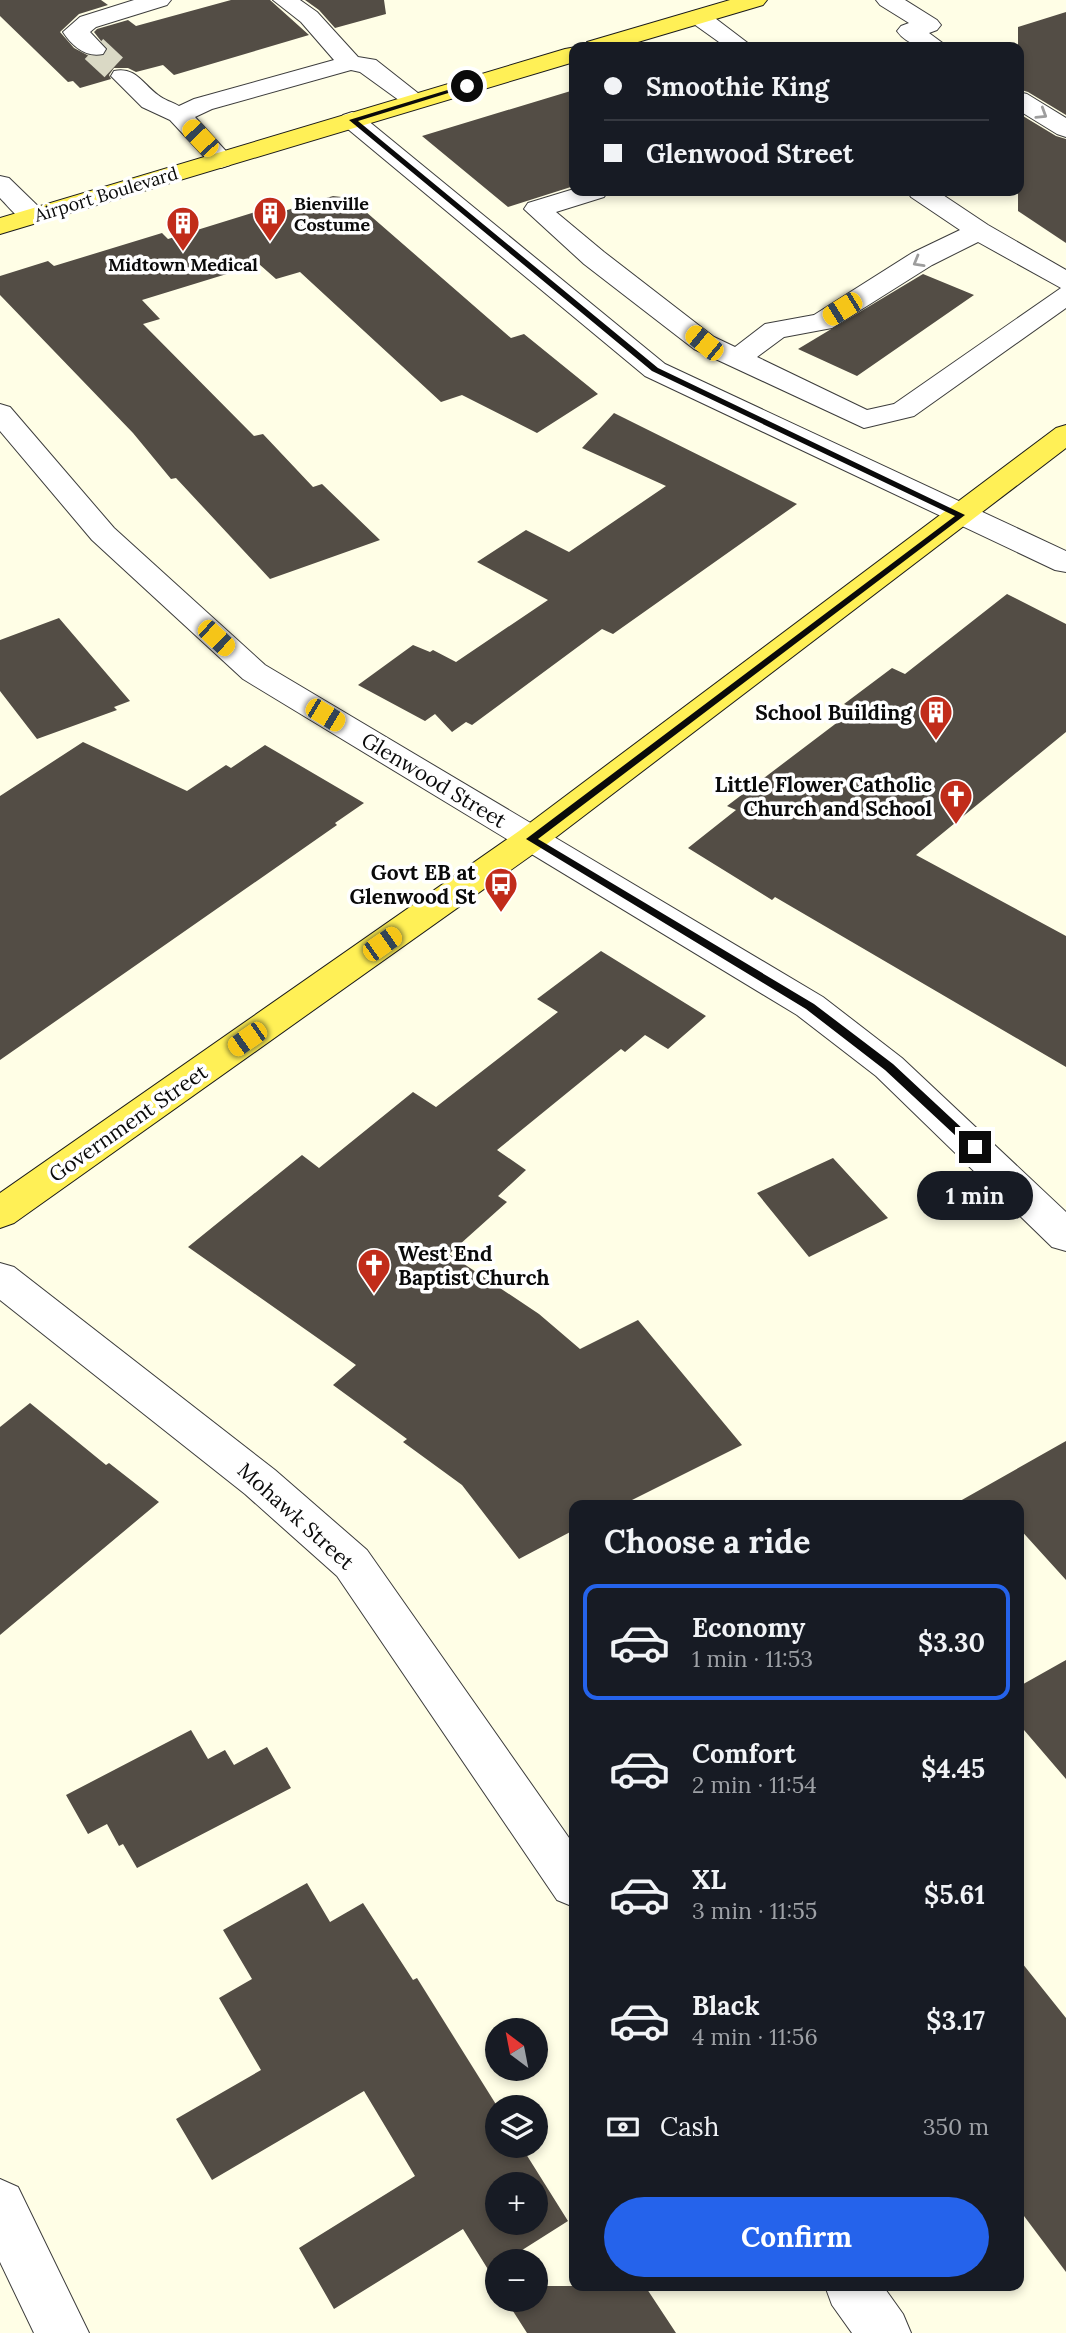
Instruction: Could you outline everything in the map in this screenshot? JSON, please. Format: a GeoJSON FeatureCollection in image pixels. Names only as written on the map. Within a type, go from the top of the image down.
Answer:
{"type":"FeatureCollection","features":[{"type":"Feature","properties":{"kind":"main road"},"geometry":{"type":"LineString","coordinates":[[613,42],[755,0]]}},
{"type":"Feature","properties":{"kind":"main road","name":"Airport Boulevard"},"geometry":{"type":"LineString","coordinates":[[0,226],[569,58]]}},
{"type":"Feature","properties":{"kind":"main road","name":"Government Street"},"geometry":{"type":"LineString","coordinates":[[0,1213],[531,839],[1066,434]]}},
{"type":"Feature","properties":{"kind":"street"},"geometry":{"type":"LineString","coordinates":[[94,49],[75,32],[88,22],[159,0]]}},
{"type":"Feature","properties":{"kind":"street"},"geometry":{"type":"LineString","coordinates":[[285,0],[309,17],[350,63]]}},
{"type":"Feature","properties":{"kind":"street"},"geometry":{"type":"LineString","coordinates":[[888,0],[932,36]]}},
{"type":"Feature","properties":{"kind":"street"},"geometry":{"type":"LineString","coordinates":[[699,17],[734,42]]}},
{"type":"Feature","properties":{"kind":"street"},"geometry":{"type":"LineString","coordinates":[[179,116],[203,104],[350,63],[367,65],[416,101]]}},
{"type":"Feature","properties":{"kind":"street"},"geometry":{"type":"LineString","coordinates":[[123,76],[151,102],[179,116],[221,160]]}},
{"type":"Feature","properties":{"kind":"street"},"geometry":{"type":"LineString","coordinates":[[1024,103],[1066,129]]}},
{"type":"Feature","properties":{"kind":"street"},"geometry":{"type":"LineString","coordinates":[[352,120],[655,370],[1066,562]]}},
{"type":"Feature","properties":{"kind":"street"},"geometry":{"type":"LineString","coordinates":[[0,184],[33,216]]}},
{"type":"Feature","properties":{"kind":"street"},"geometry":{"type":"LineString","coordinates":[[579,196],[537,209],[594,258],[704,343],[864,419]]}},
{"type":"Feature","properties":{"kind":"street"},"geometry":{"type":"LineString","coordinates":[[927,196],[979,231],[1066,281]]}},
{"type":"Feature","properties":{"kind":"street"},"geometry":{"type":"LineString","coordinates":[[737,359],[775,330],[822,321],[922,259],[979,231]]}},
{"type":"Feature","properties":{"kind":"street"},"geometry":{"type":"LineString","coordinates":[[827,451],[864,419],[904,410],[1066,295]]}},
{"type":"Feature","properties":{"kind":"street"},"geometry":{"type":"LineString","coordinates":[[596,320],[654,303]]}},
{"type":"Feature","properties":{"kind":"street","name":"Glenwood Street"},"geometry":{"type":"LineString","coordinates":[[0,413],[103,534],[254,672],[810,1006],[889,1067],[1066,1236]]}},
{"type":"Feature","properties":{"kind":"street","name":"Mohawk Street"},"geometry":{"type":"LineString","coordinates":[[0,1278],[260,1482],[352,1563],[569,1878]]}},
{"type":"Feature","properties":{"kind":"street"},"geometry":{"type":"LineString","coordinates":[[0,2205],[62,2333]]}},
{"type":"Feature","properties":{"kind":"street"},"geometry":{"type":"LineString","coordinates":[[855,2291],[884,2333]]}},
{"type":"Feature","properties":{"kind":"building"},"geometry":{"type":"Polygon","coordinates":[[[0,0],[101,0],[108,5],[79,14],[60,32],[74,48],[91,57],[103,57],[108,50],[94,32],[97,29],[128,20],[136,26],[231,0],[270,0],[309,35],[174,75],[163,65],[136,72],[128,68],[114,68],[109,75],[111,79],[80,88],[73,81],[68,82],[0,16],[0,0]]]}},
{"type":"Feature","properties":{"kind":"building"},"geometry":{"type":"Polygon","coordinates":[[[305,0],[384,0],[386,14],[335,28],[319,10],[305,0]]]}},
{"type":"Feature","properties":{"kind":"building"},"geometry":{"type":"Polygon","coordinates":[[[1066,12],[1066,115],[1024,91],[1024,42],[1018,42],[1018,27],[1066,12]]]}},
{"type":"Feature","properties":{"kind":"building"},"geometry":{"type":"Polygon","coordinates":[[[569,92],[569,188],[508,207],[422,136],[569,92]]]}},
{"type":"Feature","properties":{"kind":"building"},"geometry":{"type":"Polygon","coordinates":[[[1024,117],[1066,139],[1066,243],[1018,211],[1018,196],[1024,196],[1024,117]]]}},
{"type":"Feature","properties":{"kind":"building"},"geometry":{"type":"Polygon","coordinates":[[[333,196],[350,198],[511,338],[524,334],[598,394],[537,433],[462,395],[441,402],[300,272],[276,279],[259,264],[142,300],[160,319],[143,324],[254,436],[263,434],[313,487],[322,484],[380,540],[270,579],[176,478],[171,479],[133,433],[0,295],[0,276],[48,261],[54,266],[162,233],[168,239],[275,206],[281,212],[333,196]]]}},
{"type":"Feature","properties":{"kind":"building"},"geometry":{"type":"Polygon","coordinates":[[[923,274],[974,295],[857,376],[798,349],[923,274]]]}},
{"type":"Feature","properties":{"kind":"building"},"geometry":{"type":"Polygon","coordinates":[[[614,413],[797,504],[613,634],[602,629],[472,725],[466,722],[452,732],[435,714],[425,721],[358,685],[413,645],[430,652],[433,650],[456,662],[548,600],[477,562],[526,530],[569,552],[666,486],[582,448],[614,413]]]}},
{"type":"Feature","properties":{"kind":"building","name":"School Building"},"geometry":{"type":"Polygon","coordinates":[[[1007,594],[1066,624],[1066,732],[916,855],[1066,936],[1066,1067],[775,897],[772,900],[688,848],[736,810],[727,806],[855,709],[844,704],[892,668],[905,674],[1007,594]]]}},
{"type":"Feature","properties":{"kind":"building"},"geometry":{"type":"Polygon","coordinates":[[[59,618],[130,701],[114,707],[117,710],[37,739],[0,691],[0,640],[59,618]]]}},
{"type":"Feature","properties":{"kind":"building"},"geometry":{"type":"Polygon","coordinates":[[[83,742],[187,791],[226,765],[231,768],[265,745],[364,803],[335,823],[337,825],[0,1060],[0,796],[83,742]]]}},
{"type":"Feature","properties":{"kind":"building"},"geometry":{"type":"Polygon","coordinates":[[[601,951],[706,1016],[668,1049],[645,1035],[625,1052],[621,1049],[497,1150],[526,1170],[498,1196],[507,1202],[449,1254],[539,1314],[580,1349],[638,1320],[742,1445],[632,1500],[569,1500],[569,1533],[519,1559],[462,1485],[403,1442],[407,1439],[333,1385],[356,1365],[188,1247],[302,1155],[319,1168],[413,1092],[436,1107],[558,1012],[537,999],[601,951]]]}},
{"type":"Feature","properties":{"kind":"building"},"geometry":{"type":"Polygon","coordinates":[[[833,1158],[888,1218],[809,1257],[757,1193],[833,1158]]]}},
{"type":"Feature","properties":{"kind":"building"},"geometry":{"type":"Polygon","coordinates":[[[30,1403],[106,1465],[109,1463],[159,1502],[0,1635],[0,1427],[30,1403]]]}},
{"type":"Feature","properties":{"kind":"building"},"geometry":{"type":"Polygon","coordinates":[[[1066,1441],[1066,1580],[1024,1534],[1024,1500],[962,1500],[1066,1441]]]}},
{"type":"Feature","properties":{"kind":"building"},"geometry":{"type":"Polygon","coordinates":[[[1066,1660],[1066,1779],[1024,1730],[1024,1684],[1066,1660]]]}},
{"type":"Feature","properties":{"kind":"building"},"geometry":{"type":"Polygon","coordinates":[[[191,1730],[208,1759],[225,1750],[234,1765],[267,1747],[291,1788],[137,1868],[123,1844],[119,1846],[107,1824],[88,1834],[66,1795],[191,1730]]]}},
{"type":"Feature","properties":{"kind":"building"},"geometry":{"type":"Polygon","coordinates":[[[307,1883],[330,1922],[363,1903],[413,1980],[417,1978],[490,2095],[485,2095],[485,2158],[529,2158],[537,2172],[485,2172],[485,2235],[546,2235],[524,2249],[485,2249],[485,2265],[463,2229],[334,2309],[299,2248],[415,2176],[364,2091],[212,2180],[176,2119],[261,2070],[219,1998],[252,1979],[223,1930],[307,1883]]]}},
{"type":"Feature","properties":{"kind":"building"},"geometry":{"type":"Polygon","coordinates":[[[1024,1966],[1066,2018],[1066,2272],[1024,2216],[1024,1966]]]}},
{"type":"Feature","properties":{"kind":"building"},"geometry":{"type":"Polygon","coordinates":[[[548,2189],[568,2221],[548,2234],[548,2189]]]}},
{"type":"Feature","properties":{"kind":"building"},"geometry":{"type":"Polygon","coordinates":[[[548,2286],[569,2286],[569,2291],[648,2291],[676,2333],[527,2333],[514,2312],[548,2312],[548,2286]]]}},
{"type":"Feature","properties":{"kind":"tunnel"},"geometry":{"type":"LineString","coordinates":[[94,49],[123,76]]}},
{"type":"Feature","properties":{"kind":"place","name":"Bienville Costume"},"geometry":{"type":"Point","coordinates":[270,243]}},
{"type":"Feature","properties":{"kind":"place","name":"Midtown Medical"},"geometry":{"type":"Point","coordinates":[183,253]}},
{"type":"Feature","properties":{"kind":"place","name":"School Building"},"geometry":{"type":"Point","coordinates":[936,742]}},
{"type":"Feature","properties":{"kind":"place","name":"Little Flower Catholic Church and School"},"geometry":{"type":"Point","coordinates":[956,826]}},
{"type":"Feature","properties":{"kind":"place","name":"Govt EB at Glenwood St"},"geometry":{"type":"Point","coordinates":[501,914]}},
{"type":"Feature","properties":{"kind":"place","name":"West End Baptist Church"},"geometry":{"type":"Point","coordinates":[374,1295]}},
{"type":"Feature","properties":{"kind":"route"},"geometry":{"type":"LineString","coordinates":[[467,86],[352,120],[655,370],[961,515],[531,839],[810,1006],[889,1067],[975,1147]]}}]}
